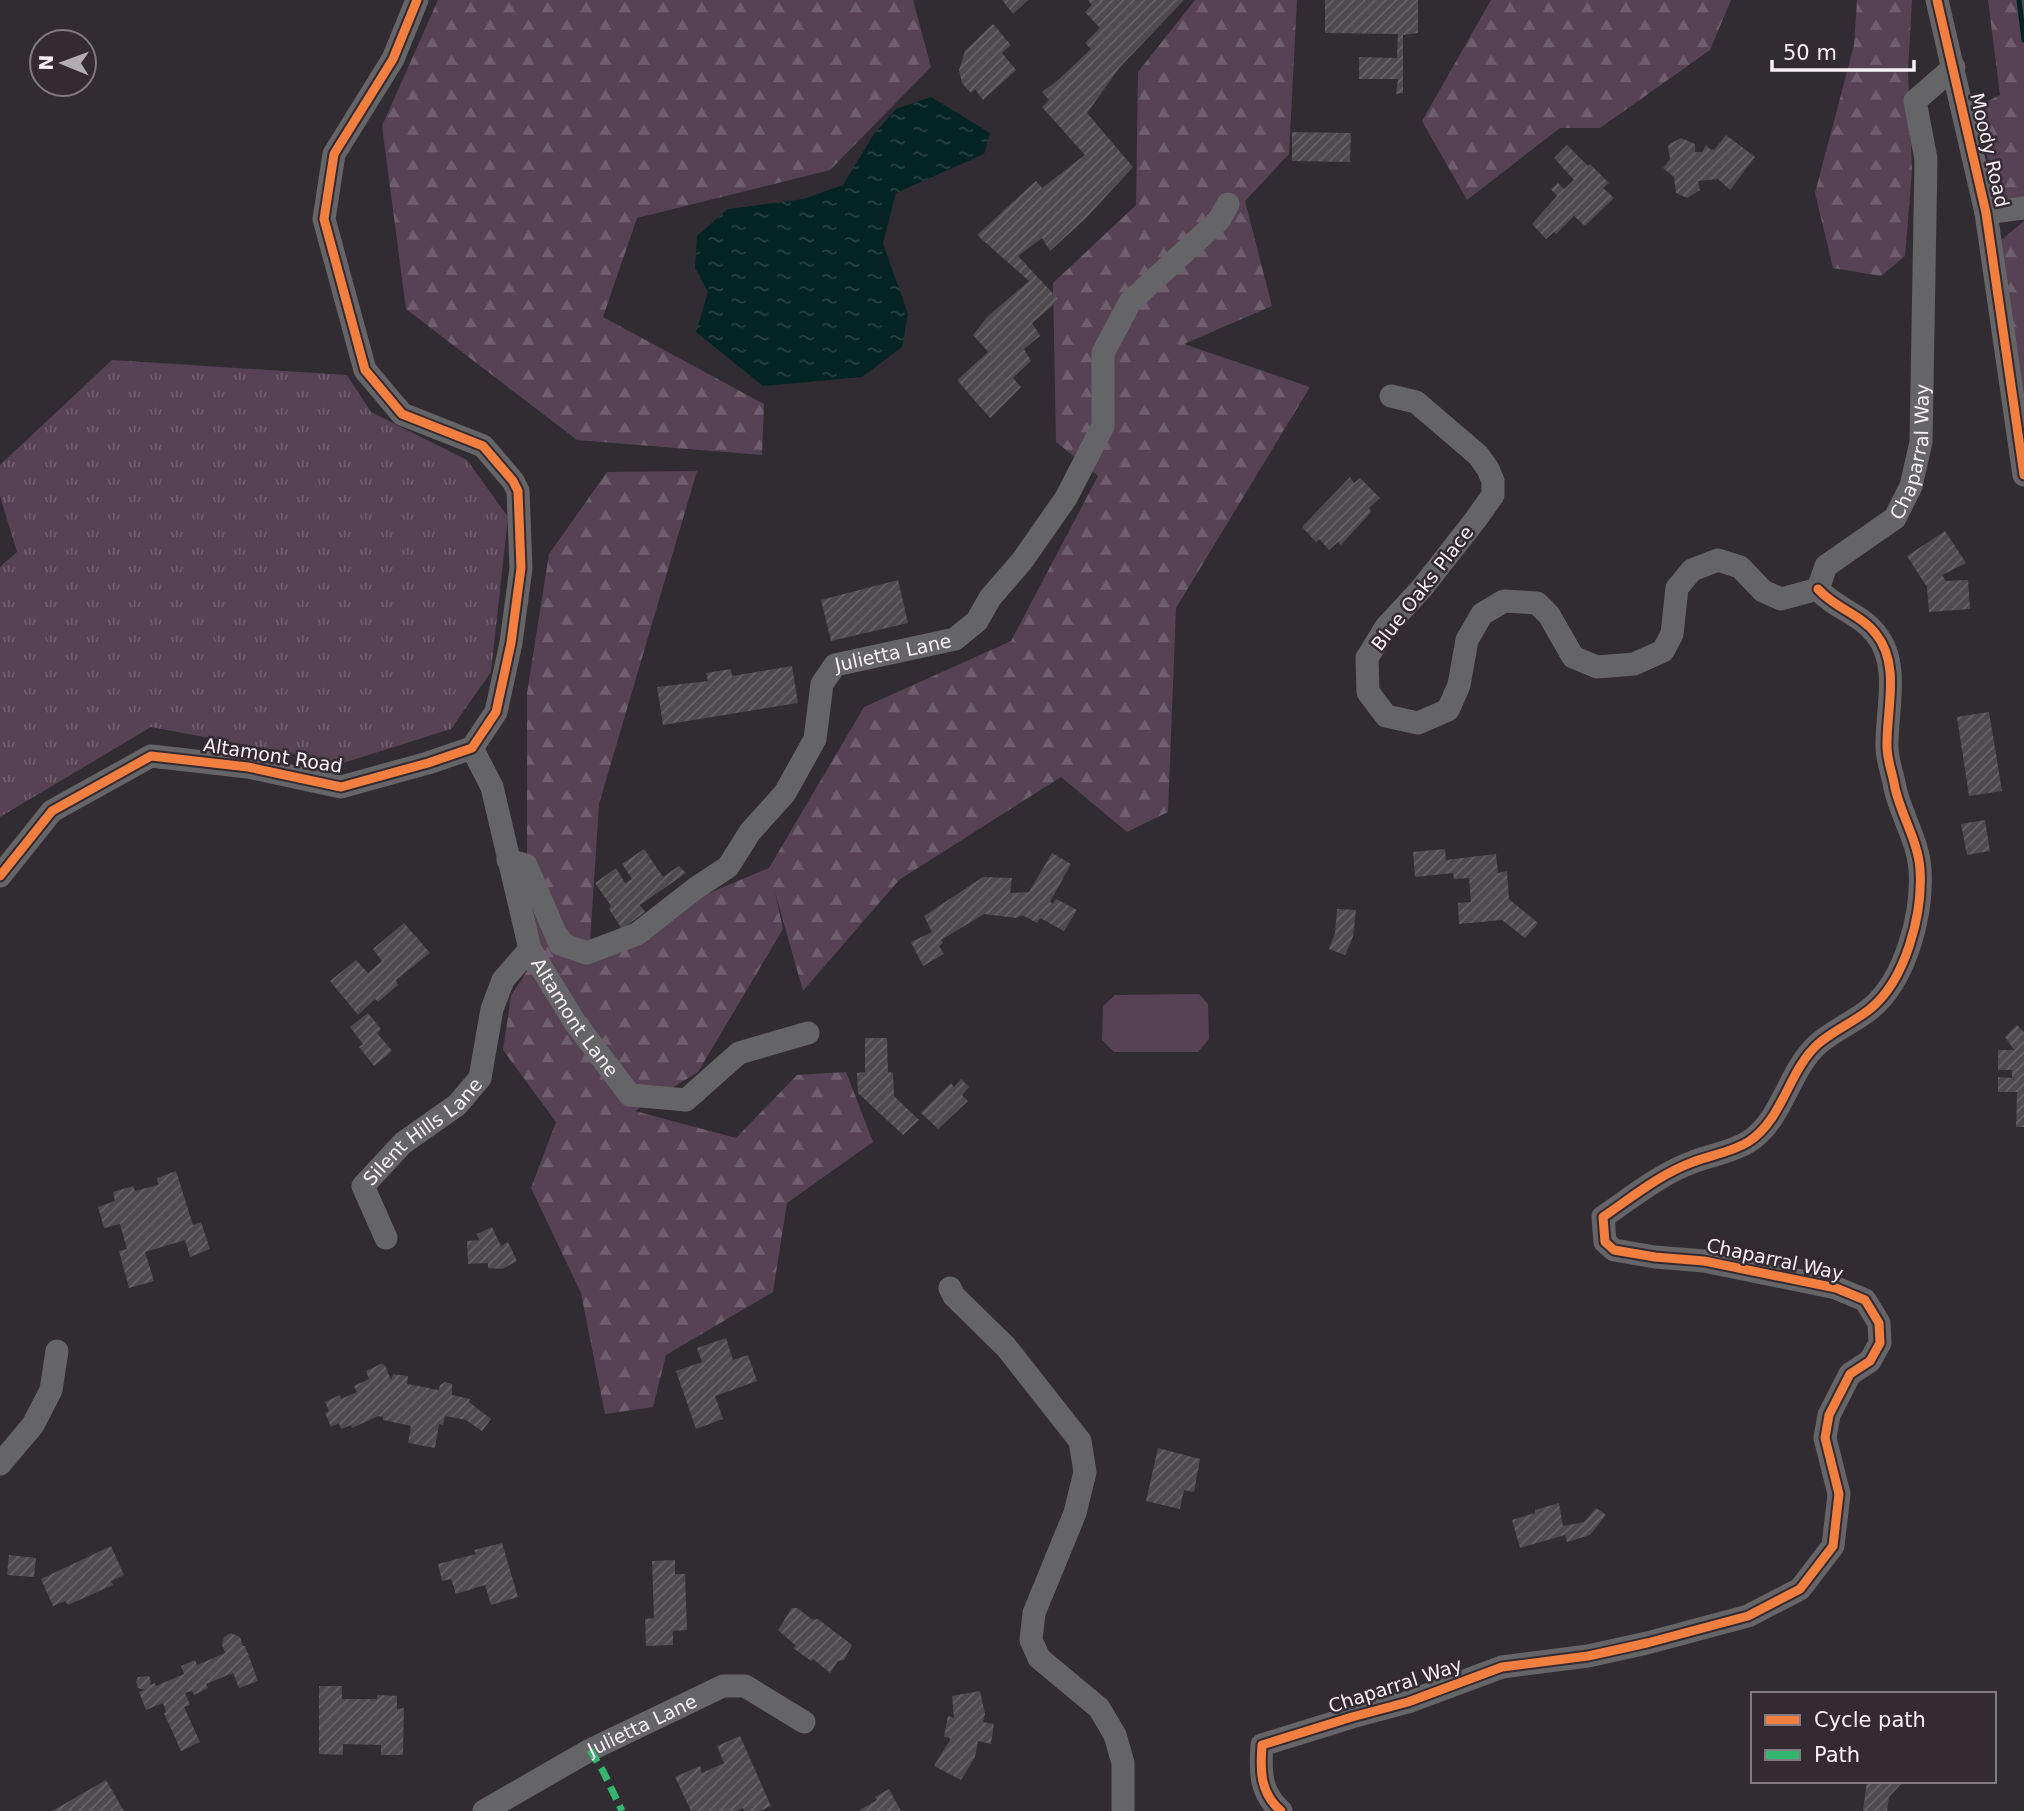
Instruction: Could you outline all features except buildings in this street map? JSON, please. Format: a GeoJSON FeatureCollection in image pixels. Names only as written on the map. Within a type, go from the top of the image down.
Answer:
{"type":"FeatureCollection","features":[{"type":"Feature","properties":{"kind":"street"},"geometry":{"type":"LineString","coordinates":[[417,0],[393,59],[334,154],[324,219],[365,370],[402,414],[483,446],[513,481],[518,491],[521,568],[511,643],[496,712],[472,748]]}},
{"type":"Feature","properties":{"kind":"street","name":"Moody Road"},"geometry":{"type":"LineString","coordinates":[[1937,0],[1986,213],[2024,475]]}},
{"type":"Feature","properties":{"kind":"street","name":"Chaparral Way"},"geometry":{"type":"LineString","coordinates":[[1281,1811],[1270,1801],[1261,1779],[1262,1745],[1408,1702],[1502,1667],[1611,1651],[1748,1616],[1800,1589],[1833,1546],[1839,1494],[1825,1438],[1829,1415],[1850,1374],[1870,1361],[1880,1343],[1879,1324],[1865,1300],[1836,1288],[1704,1261],[1614,1250],[1605,1242],[1603,1217],[1649,1185],[1691,1162],[1748,1142],[1769,1121],[1815,1046],[1871,1009],[1894,984],[1908,952],[1917,907],[1920,868],[1907,818],[1898,797],[1887,749],[1890,661],[1876,633],[1850,612],[1827,599],[1818,589],[1826,566],[1895,519],[1911,486],[1921,442],[1926,159],[1915,101],[1954,67]]}},
{"type":"Feature","properties":{"kind":"street","name":"Julietta Lane"},"geometry":{"type":"LineString","coordinates":[[508,860],[526,865],[559,944],[587,953],[637,934],[728,867],[750,832],[785,793],[815,739],[821,684],[835,665],[955,639],[977,621],[990,598],[1022,561],[1066,498],[1103,426],[1103,353],[1130,302],[1219,220],[1228,204]]}},
{"type":"Feature","properties":{"kind":"street"},"geometry":{"type":"LineString","coordinates":[[1986,213],[2024,208]]}},
{"type":"Feature","properties":{"kind":"street","name":"Blue Oaks Place"},"geometry":{"type":"LineString","coordinates":[[1391,396],[1416,402],[1478,455],[1493,481],[1493,495],[1422,588],[1386,627],[1367,658],[1368,692],[1386,716],[1418,723],[1448,710],[1460,685],[1467,640],[1482,614],[1504,601],[1537,603],[1549,615],[1573,657],[1597,667],[1634,664],[1663,651],[1672,634],[1676,588],[1692,570],[1718,560],[1740,566],[1763,591],[1781,599],[1818,589]]}},
{"type":"Feature","properties":{"kind":"street","name":"Altamont Lane"},"geometry":{"type":"LineString","coordinates":[[472,748],[492,787],[530,949],[576,1024],[630,1095],[685,1100],[739,1053],[808,1033]]}},
{"type":"Feature","properties":{"kind":"street","name":"Altamont Road"},"geometry":{"type":"LineString","coordinates":[[0,876],[52,811],[151,756],[248,767],[341,787],[472,748]]}},
{"type":"Feature","properties":{"kind":"street","name":"Silent Hills Lane"},"geometry":{"type":"LineString","coordinates":[[386,1238],[363,1186],[403,1143],[457,1105],[480,1078],[492,1009],[503,980],[530,949]]}},
{"type":"Feature","properties":{"kind":"street"},"geometry":{"type":"LineString","coordinates":[[950,1288],[954,1296],[1006,1347],[1080,1440],[1085,1472],[1075,1513],[1034,1613],[1031,1640],[1039,1658],[1099,1708],[1115,1735],[1123,1763],[1123,1811]]}},
{"type":"Feature","properties":{"kind":"street"},"geometry":{"type":"LineString","coordinates":[[0,1464],[33,1425],[51,1390],[57,1351]]}},
{"type":"Feature","properties":{"kind":"street","name":"Julietta Lane"},"geometry":{"type":"LineString","coordinates":[[484,1811],[590,1750],[723,1686],[746,1686],[804,1722]]}},
{"type":"Feature","properties":{"kind":"green space"},"geometry":{"type":"Polygon","coordinates":[[[438,0],[913,0],[931,67],[830,170],[637,218],[603,317],[764,404],[762,455],[577,440],[406,309],[382,126],[438,0]]]}},
{"type":"Feature","properties":{"kind":"green space"},"geometry":{"type":"Polygon","coordinates":[[[1195,0],[1297,0],[1289,154],[1245,201],[1272,306],[1184,344],[1310,387],[1176,608],[1168,812],[1127,832],[1061,777],[899,880],[803,991],[775,892],[783,929],[698,1072],[635,1111],[736,1138],[797,1075],[846,1072],[873,1142],[787,1203],[773,1292],[666,1355],[653,1407],[605,1414],[581,1293],[531,1188],[556,1122],[503,1050],[511,996],[527,971],[527,693],[549,554],[607,472],[697,471],[599,804],[589,957],[700,897],[769,868],[864,707],[1011,641],[1098,476],[1056,442],[1053,283],[1136,205],[1138,72],[1195,0]]]}},
{"type":"Feature","properties":{"kind":"green space"},"geometry":{"type":"Polygon","coordinates":[[[1491,0],[1731,0],[1710,50],[1600,128],[1560,128],[1467,200],[1422,121],[1491,0]]]}},
{"type":"Feature","properties":{"kind":"green space"},"geometry":{"type":"Polygon","coordinates":[[[1857,0],[1912,0],[1908,71],[1912,171],[1905,256],[1881,276],[1833,268],[1815,193],[1854,45],[1857,0]]]}},
{"type":"Feature","properties":{"kind":"green space"},"geometry":{"type":"Polygon","coordinates":[[[1988,0],[2024,0],[2024,198],[2003,198],[1970,110],[2000,95],[1988,0]]]}},
{"type":"Feature","properties":{"kind":"green space"},"geometry":{"type":"Polygon","coordinates":[[[2024,221],[2024,395],[2000,241],[2024,221]]]}},
{"type":"Feature","properties":{"kind":"green space"},"geometry":{"type":"Polygon","coordinates":[[[112,360],[347,375],[371,412],[467,460],[508,517],[491,672],[451,729],[343,763],[151,727],[0,817],[0,567],[17,552],[0,496],[0,465],[112,360]]]}},
{"type":"Feature","properties":{"kind":"green space"},"geometry":{"type":"Polygon","coordinates":[[[1199,994],[1208,1004],[1209,1039],[1198,1052],[1114,1052],[1102,1040],[1103,1006],[1115,995],[1199,994]]]}},
{"type":"Feature","properties":{"kind":"water"},"geometry":{"type":"Polygon","coordinates":[[[931,97],[990,133],[984,154],[896,193],[883,243],[908,314],[902,347],[862,377],[763,386],[696,332],[708,292],[695,268],[697,236],[728,209],[804,199],[843,185],[874,134],[896,109],[931,97]]]}},
{"type":"Feature","properties":{"kind":"waterway"},"geometry":{"type":"LineString","coordinates":[[2019,0],[2024,40]]}},
{"type":"Feature","properties":{"kind":"marked path"},"geometry":{"type":"LineString","coordinates":[[590,1750],[622,1811]]}},
{"type":"Feature","properties":{"kind":"cycle path"},"geometry":{"type":"LineString","coordinates":[[0,876],[52,811],[151,756],[248,767],[341,787],[472,748],[496,712],[511,643],[521,568],[518,491],[513,481],[483,446],[402,414],[365,370],[324,219],[334,154],[393,59],[417,0]]}},
{"type":"Feature","properties":{"kind":"cycle path"},"geometry":{"type":"LineString","coordinates":[[1937,0],[1986,213],[2024,475]]}},
{"type":"Feature","properties":{"kind":"cycle path"},"geometry":{"type":"LineString","coordinates":[[1281,1811],[1265,1789],[1261,1764],[1262,1745],[1408,1702],[1502,1667],[1588,1656],[1748,1616],[1800,1589],[1833,1546],[1839,1494],[1825,1438],[1829,1415],[1850,1374],[1870,1361],[1880,1343],[1879,1323],[1865,1300],[1836,1288],[1704,1261],[1614,1250],[1605,1242],[1603,1217],[1669,1173],[1742,1145],[1760,1133],[1778,1108],[1808,1055],[1824,1039],[1864,1014],[1883,996],[1910,945],[1919,905],[1920,869],[1888,757],[1888,660],[1884,646],[1870,627],[1824,596],[1818,589]]}}]}
